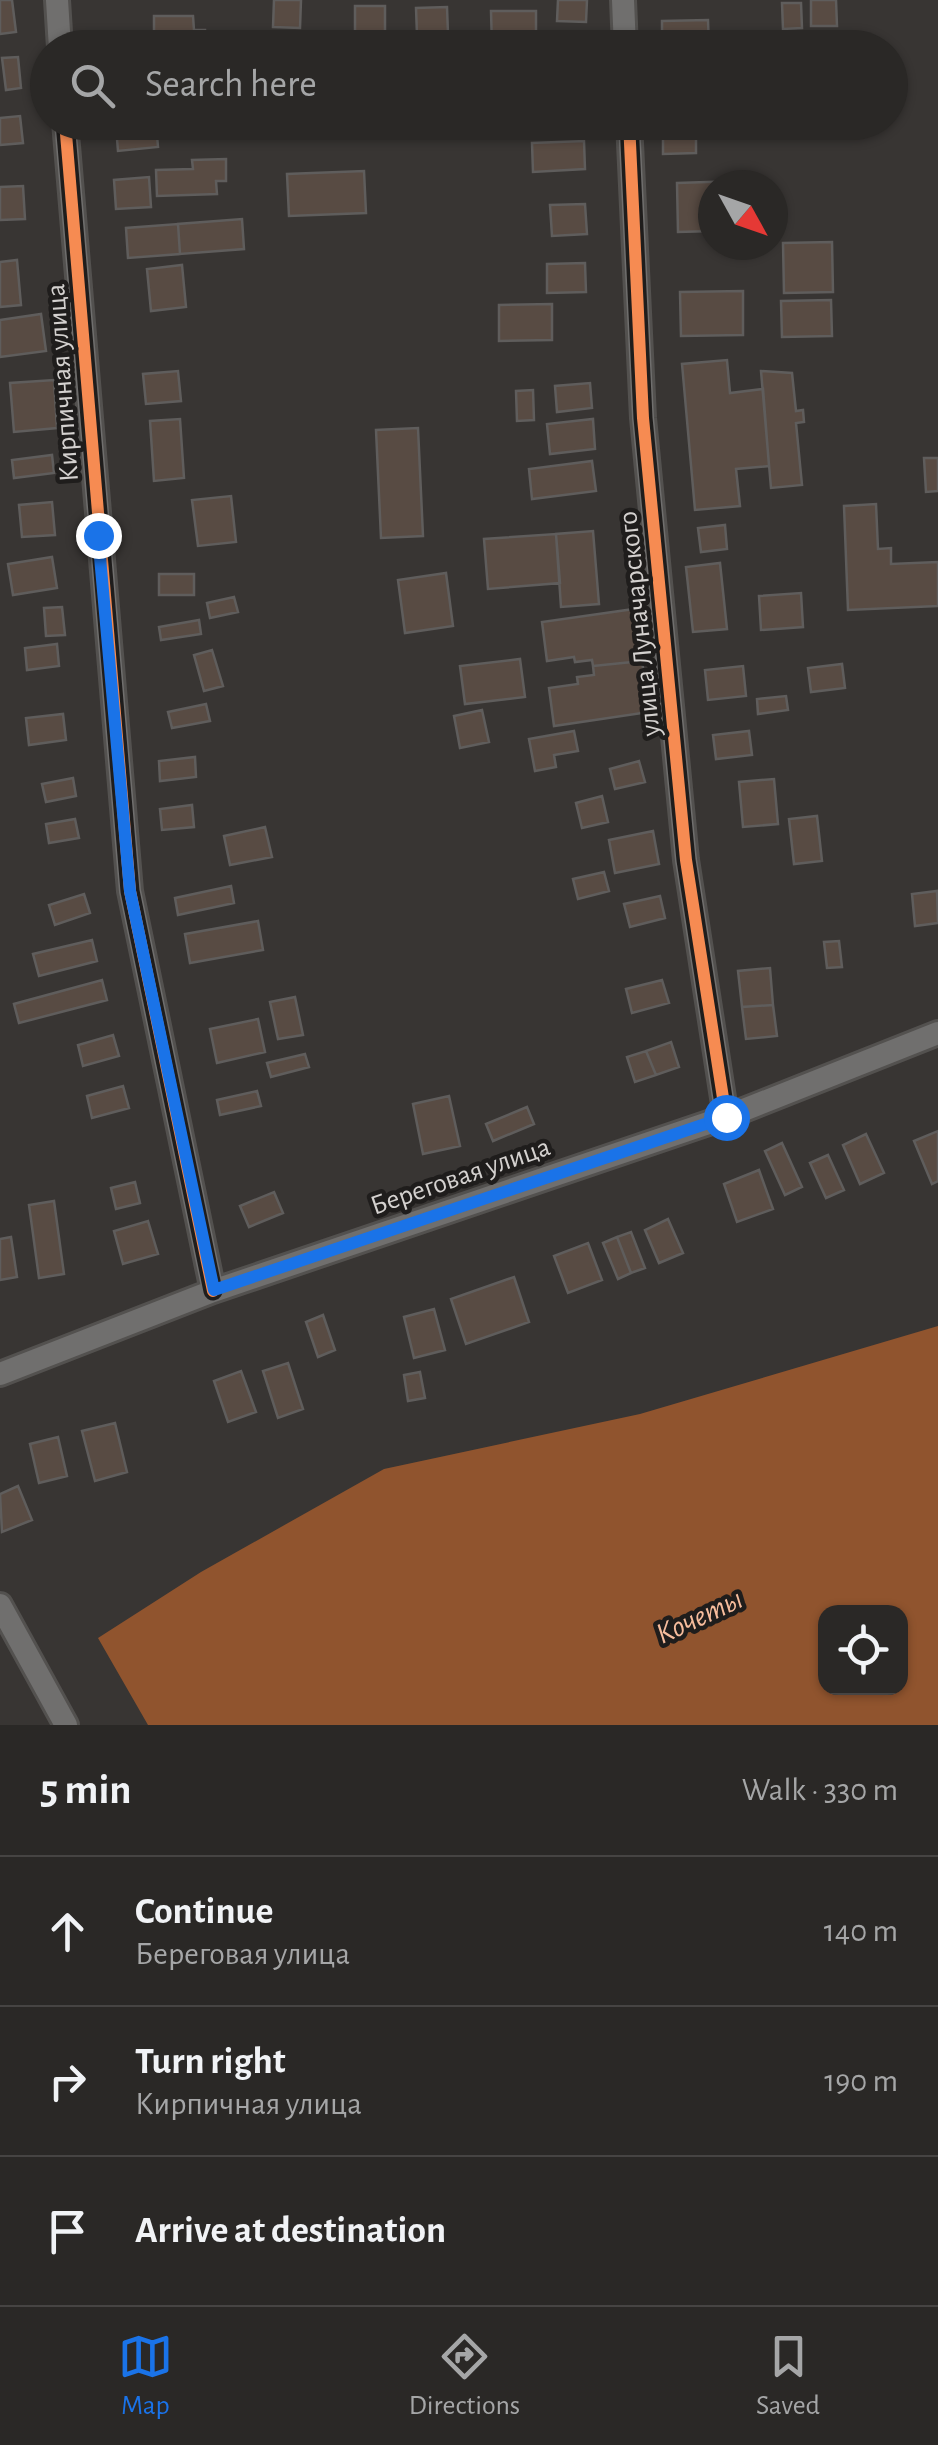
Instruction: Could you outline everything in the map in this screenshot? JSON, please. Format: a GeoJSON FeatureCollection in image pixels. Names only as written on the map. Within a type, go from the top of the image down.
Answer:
{"type":"FeatureCollection","features":[{"type":"Feature","properties":{"kind":"street"},"geometry":{"type":"LineString","coordinates":[[56,0],[58,30]]}},
{"type":"Feature","properties":{"kind":"street"},"geometry":{"type":"LineString","coordinates":[[623,0],[624,30]]}},
{"type":"Feature","properties":{"kind":"street","name":"Кирпичная улица"},"geometry":{"type":"LineString","coordinates":[[67,140],[130,891],[214,1290]]}},
{"type":"Feature","properties":{"kind":"street","name":"улица Луначарского"},"geometry":{"type":"LineString","coordinates":[[630,140],[643,418],[680,802],[726,1117]]}},
{"type":"Feature","properties":{"kind":"street","name":"Береговая улица"},"geometry":{"type":"LineString","coordinates":[[0,1374],[214,1290],[726,1117],[938,1032]]}},
{"type":"Feature","properties":{"kind":"street"},"geometry":{"type":"LineString","coordinates":[[0,1605],[66,1725]]}},
{"type":"Feature","properties":{"kind":"water","name":"Кочеты"},"geometry":{"type":"Polygon","coordinates":[[[938,1326],[938,1725],[148,1725],[98,1638],[201,1572],[384,1469],[640,1414],[938,1326]]]}},
{"type":"Feature","properties":{"kind":"building"},"geometry":{"type":"Polygon","coordinates":[[[0,0],[12,0],[16,32],[0,34],[0,0]]]}},
{"type":"Feature","properties":{"kind":"building"},"geometry":{"type":"Polygon","coordinates":[[[274,0],[301,0],[300,28],[273,27],[274,0]]]}},
{"type":"Feature","properties":{"kind":"building"},"geometry":{"type":"Polygon","coordinates":[[[558,0],[587,0],[586,22],[557,21],[558,0]]]}},
{"type":"Feature","properties":{"kind":"building"},"geometry":{"type":"Polygon","coordinates":[[[811,0],[836,0],[837,26],[811,26],[811,0]]]}},
{"type":"Feature","properties":{"kind":"building"},"geometry":{"type":"Polygon","coordinates":[[[782,3],[801,3],[802,28],[783,29],[782,3]]]}},
{"type":"Feature","properties":{"kind":"building"},"geometry":{"type":"Polygon","coordinates":[[[355,6],[385,6],[385,30],[355,30],[355,6]]]}},
{"type":"Feature","properties":{"kind":"building"},"geometry":{"type":"Polygon","coordinates":[[[447,7],[448,30],[417,30],[416,8],[447,7]]]}},
{"type":"Feature","properties":{"kind":"building"},"geometry":{"type":"Polygon","coordinates":[[[491,11],[536,11],[536,30],[492,30],[491,11]]]}},
{"type":"Feature","properties":{"kind":"building"},"geometry":{"type":"Polygon","coordinates":[[[154,16],[193,16],[194,30],[154,30],[154,16]]]}},
{"type":"Feature","properties":{"kind":"building"},"geometry":{"type":"Polygon","coordinates":[[[708,20],[708,30],[662,30],[662,21],[708,20]]]}},
{"type":"Feature","properties":{"kind":"building"},"geometry":{"type":"Polygon","coordinates":[[[18,57],[21,88],[6,90],[2,58],[18,57]]]}},
{"type":"Feature","properties":{"kind":"building"},"geometry":{"type":"Polygon","coordinates":[[[20,116],[23,143],[0,145],[0,118],[20,116]]]}},
{"type":"Feature","properties":{"kind":"building"},"geometry":{"type":"Polygon","coordinates":[[[117,140],[157,140],[158,147],[118,151],[117,140]]]}},
{"type":"Feature","properties":{"kind":"building"},"geometry":{"type":"Polygon","coordinates":[[[663,140],[696,140],[696,153],[663,154],[663,140]]]}},
{"type":"Feature","properties":{"kind":"building"},"geometry":{"type":"Polygon","coordinates":[[[584,141],[585,169],[533,172],[532,143],[584,141]]]}},
{"type":"Feature","properties":{"kind":"building"},"geometry":{"type":"Polygon","coordinates":[[[226,159],[226,181],[216,181],[217,194],[157,196],[156,170],[193,169],[192,160],[226,159]]]}},
{"type":"Feature","properties":{"kind":"building"},"geometry":{"type":"Polygon","coordinates":[[[364,171],[366,213],[289,216],[287,174],[364,171]]]}},
{"type":"Feature","properties":{"kind":"building"},"geometry":{"type":"Polygon","coordinates":[[[149,177],[151,207],[116,209],[114,180],[149,177]]]}},
{"type":"Feature","properties":{"kind":"building"},"geometry":{"type":"Polygon","coordinates":[[[698,182],[698,231],[678,232],[677,183],[698,182]]]}},
{"type":"Feature","properties":{"kind":"building"},"geometry":{"type":"Polygon","coordinates":[[[23,186],[25,219],[0,220],[0,187],[23,186]]]}},
{"type":"Feature","properties":{"kind":"building"},"geometry":{"type":"Polygon","coordinates":[[[585,204],[587,234],[552,236],[550,205],[585,204]]]}},
{"type":"Feature","properties":{"kind":"building"},"geometry":{"type":"Polygon","coordinates":[[[242,219],[244,249],[180,254],[178,224],[242,219]]]}},
{"type":"Feature","properties":{"kind":"building"},"geometry":{"type":"Polygon","coordinates":[[[178,224],[180,254],[128,258],[126,228],[178,224]]]}},
{"type":"Feature","properties":{"kind":"building"},"geometry":{"type":"Polygon","coordinates":[[[832,242],[833,292],[784,293],[783,260],[788,260],[788,243],[832,242]]]}},
{"type":"Feature","properties":{"kind":"building"},"geometry":{"type":"Polygon","coordinates":[[[17,260],[21,305],[0,307],[0,262],[17,260]]]}},
{"type":"Feature","properties":{"kind":"building"},"geometry":{"type":"Polygon","coordinates":[[[585,263],[586,292],[547,293],[547,264],[585,263]]]}},
{"type":"Feature","properties":{"kind":"building"},"geometry":{"type":"Polygon","coordinates":[[[182,265],[186,307],[151,311],[147,269],[182,265]]]}},
{"type":"Feature","properties":{"kind":"building"},"geometry":{"type":"Polygon","coordinates":[[[743,291],[743,335],[681,336],[680,292],[743,291]]]}},
{"type":"Feature","properties":{"kind":"building"},"geometry":{"type":"Polygon","coordinates":[[[831,300],[832,336],[782,337],[781,301],[831,300]]]}},
{"type":"Feature","properties":{"kind":"building"},"geometry":{"type":"Polygon","coordinates":[[[552,304],[552,340],[499,341],[499,305],[552,304]]]}},
{"type":"Feature","properties":{"kind":"building"},"geometry":{"type":"Polygon","coordinates":[[[41,314],[46,351],[0,357],[0,320],[41,314]]]}},
{"type":"Feature","properties":{"kind":"building"},"geometry":{"type":"Polygon","coordinates":[[[727,360],[730,393],[763,389],[769,466],[736,469],[740,506],[695,510],[682,364],[727,360]]]}},
{"type":"Feature","properties":{"kind":"building"},"geometry":{"type":"Polygon","coordinates":[[[178,371],[181,401],[146,404],[143,374],[178,371]]]}},
{"type":"Feature","properties":{"kind":"building"},"geometry":{"type":"Polygon","coordinates":[[[761,371],[792,373],[796,411],[803,410],[804,422],[796,423],[802,485],[771,488],[761,371]]]}},
{"type":"Feature","properties":{"kind":"building"},"geometry":{"type":"Polygon","coordinates":[[[54,380],[57,428],[14,432],[10,383],[54,380]]]}},
{"type":"Feature","properties":{"kind":"building"},"geometry":{"type":"Polygon","coordinates":[[[590,383],[592,408],[557,412],[555,386],[590,383]]]}},
{"type":"Feature","properties":{"kind":"building"},"geometry":{"type":"Polygon","coordinates":[[[533,390],[534,420],[517,421],[516,391],[533,390]]]}},
{"type":"Feature","properties":{"kind":"building"},"geometry":{"type":"Polygon","coordinates":[[[180,419],[184,478],[154,481],[150,421],[180,419]]]}},
{"type":"Feature","properties":{"kind":"building"},"geometry":{"type":"Polygon","coordinates":[[[593,419],[595,449],[550,454],[547,424],[593,419]]]}},
{"type":"Feature","properties":{"kind":"building"},"geometry":{"type":"Polygon","coordinates":[[[418,428],[423,536],[381,538],[376,430],[418,428]]]}},
{"type":"Feature","properties":{"kind":"building"},"geometry":{"type":"Polygon","coordinates":[[[52,455],[54,473],[14,478],[12,460],[52,455]]]}},
{"type":"Feature","properties":{"kind":"building"},"geometry":{"type":"Polygon","coordinates":[[[924,458],[938,458],[938,491],[926,492],[924,458]]]}},
{"type":"Feature","properties":{"kind":"building"},"geometry":{"type":"Polygon","coordinates":[[[592,461],[596,491],[532,499],[529,469],[592,461]]]}},
{"type":"Feature","properties":{"kind":"building"},"geometry":{"type":"Polygon","coordinates":[[[231,496],[236,542],[198,546],[192,500],[231,496]]]}},
{"type":"Feature","properties":{"kind":"building"},"geometry":{"type":"Polygon","coordinates":[[[52,502],[55,535],[22,537],[19,505],[52,502]]]}},
{"type":"Feature","properties":{"kind":"building"},"geometry":{"type":"Polygon","coordinates":[[[876,504],[878,549],[891,548],[891,564],[938,562],[938,606],[848,610],[844,506],[876,504]]]}},
{"type":"Feature","properties":{"kind":"building"},"geometry":{"type":"Polygon","coordinates":[[[725,525],[727,549],[701,552],[698,528],[725,525]]]}},
{"type":"Feature","properties":{"kind":"building"},"geometry":{"type":"Polygon","coordinates":[[[593,531],[599,604],[561,607],[556,534],[593,531]]]}},
{"type":"Feature","properties":{"kind":"building"},"geometry":{"type":"Polygon","coordinates":[[[556,534],[560,583],[488,589],[484,539],[556,534]]]}},
{"type":"Feature","properties":{"kind":"building"},"geometry":{"type":"Polygon","coordinates":[[[52,557],[57,588],[13,595],[8,564],[52,557]]]}},
{"type":"Feature","properties":{"kind":"building"},"geometry":{"type":"Polygon","coordinates":[[[720,563],[727,629],[693,632],[686,567],[720,563]]]}},
{"type":"Feature","properties":{"kind":"building"},"geometry":{"type":"Polygon","coordinates":[[[446,573],[453,626],[405,633],[398,580],[446,573]]]}},
{"type":"Feature","properties":{"kind":"building"},"geometry":{"type":"Polygon","coordinates":[[[159,574],[194,574],[194,595],[159,595],[159,574]]]}},
{"type":"Feature","properties":{"kind":"building"},"geometry":{"type":"Polygon","coordinates":[[[801,593],[803,627],[761,630],[759,596],[801,593]]]}},
{"type":"Feature","properties":{"kind":"building"},"geometry":{"type":"Polygon","coordinates":[[[234,597],[238,612],[210,618],[207,603],[234,597]]]}},
{"type":"Feature","properties":{"kind":"building"},"geometry":{"type":"Polygon","coordinates":[[[62,607],[65,635],[46,636],[44,608],[62,607]]]}},
{"type":"Feature","properties":{"kind":"building"},"geometry":{"type":"Polygon","coordinates":[[[634,609],[642,661],[593,666],[592,660],[575,662],[574,657],[547,661],[542,622],[634,609]]]}},
{"type":"Feature","properties":{"kind":"building"},"geometry":{"type":"Polygon","coordinates":[[[199,620],[201,634],[161,640],[159,627],[199,620]]]}},
{"type":"Feature","properties":{"kind":"building"},"geometry":{"type":"Polygon","coordinates":[[[57,644],[59,666],[27,670],[25,648],[57,644]]]}},
{"type":"Feature","properties":{"kind":"building"},"geometry":{"type":"Polygon","coordinates":[[[212,650],[223,686],[204,691],[194,655],[212,650]]]}},
{"type":"Feature","properties":{"kind":"building"},"geometry":{"type":"Polygon","coordinates":[[[520,659],[525,697],[465,704],[460,666],[520,659]]]}},
{"type":"Feature","properties":{"kind":"building"},"geometry":{"type":"Polygon","coordinates":[[[642,661],[649,712],[554,726],[549,688],[578,684],[577,677],[594,675],[593,666],[642,661]]]}},
{"type":"Feature","properties":{"kind":"building"},"geometry":{"type":"Polygon","coordinates":[[[842,664],[845,688],[811,692],[808,668],[842,664]]]}},
{"type":"Feature","properties":{"kind":"building"},"geometry":{"type":"Polygon","coordinates":[[[743,666],[746,696],[708,700],[705,670],[743,666]]]}},
{"type":"Feature","properties":{"kind":"building"},"geometry":{"type":"Polygon","coordinates":[[[786,696],[788,710],[758,714],[757,699],[786,696]]]}},
{"type":"Feature","properties":{"kind":"building"},"geometry":{"type":"Polygon","coordinates":[[[206,704],[210,721],[172,728],[168,712],[206,704]]]}},
{"type":"Feature","properties":{"kind":"building"},"geometry":{"type":"Polygon","coordinates":[[[482,710],[489,742],[460,748],[454,716],[482,710]]]}},
{"type":"Feature","properties":{"kind":"building"},"geometry":{"type":"Polygon","coordinates":[[[63,714],[66,740],[29,745],[26,718],[63,714]]]}},
{"type":"Feature","properties":{"kind":"building"},"geometry":{"type":"Polygon","coordinates":[[[574,731],[578,751],[554,755],[556,767],[535,771],[529,739],[574,731]]]}},
{"type":"Feature","properties":{"kind":"building"},"geometry":{"type":"Polygon","coordinates":[[[749,731],[752,755],[716,759],[713,735],[749,731]]]}},
{"type":"Feature","properties":{"kind":"building"},"geometry":{"type":"Polygon","coordinates":[[[195,757],[196,777],[160,781],[159,761],[195,757]]]}},
{"type":"Feature","properties":{"kind":"building"},"geometry":{"type":"Polygon","coordinates":[[[639,761],[645,782],[615,789],[610,769],[639,761]]]}},
{"type":"Feature","properties":{"kind":"building"},"geometry":{"type":"Polygon","coordinates":[[[73,778],[76,796],[46,802],[42,784],[73,778]]]}},
{"type":"Feature","properties":{"kind":"building"},"geometry":{"type":"Polygon","coordinates":[[[774,779],[778,824],[743,827],[739,782],[774,779]]]}},
{"type":"Feature","properties":{"kind":"building"},"geometry":{"type":"Polygon","coordinates":[[[602,796],[608,822],[582,828],[576,803],[602,796]]]}},
{"type":"Feature","properties":{"kind":"building"},"geometry":{"type":"Polygon","coordinates":[[[192,805],[194,827],[162,830],[160,809],[192,805]]]}},
{"type":"Feature","properties":{"kind":"building"},"geometry":{"type":"Polygon","coordinates":[[[817,816],[822,861],[794,864],[789,819],[817,816]]]}},
{"type":"Feature","properties":{"kind":"building"},"geometry":{"type":"Polygon","coordinates":[[[75,819],[79,838],[49,843],[46,824],[75,819]]]}},
{"type":"Feature","properties":{"kind":"building"},"geometry":{"type":"Polygon","coordinates":[[[265,827],[272,857],[230,865],[224,836],[265,827]]]}},
{"type":"Feature","properties":{"kind":"building"},"geometry":{"type":"Polygon","coordinates":[[[653,831],[659,864],[615,873],[609,840],[653,831]]]}},
{"type":"Feature","properties":{"kind":"building"},"geometry":{"type":"Polygon","coordinates":[[[604,872],[609,891],[578,899],[573,879],[604,872]]]}},
{"type":"Feature","properties":{"kind":"building"},"geometry":{"type":"Polygon","coordinates":[[[231,886],[234,903],[178,915],[175,898],[231,886]]]}},
{"type":"Feature","properties":{"kind":"building"},"geometry":{"type":"Polygon","coordinates":[[[937,891],[938,923],[915,926],[912,894],[937,891]]]}},
{"type":"Feature","properties":{"kind":"building"},"geometry":{"type":"Polygon","coordinates":[[[84,894],[90,913],[55,925],[49,905],[84,894]]]}},
{"type":"Feature","properties":{"kind":"building"},"geometry":{"type":"Polygon","coordinates":[[[660,896],[665,918],[630,927],[624,904],[660,896]]]}},
{"type":"Feature","properties":{"kind":"building"},"geometry":{"type":"Polygon","coordinates":[[[258,921],[263,950],[190,963],[185,934],[258,921]]]}},
{"type":"Feature","properties":{"kind":"building"},"geometry":{"type":"Polygon","coordinates":[[[92,940],[97,961],[39,976],[33,954],[92,940]]]}},
{"type":"Feature","properties":{"kind":"building"},"geometry":{"type":"Polygon","coordinates":[[[839,941],[842,967],[827,968],[824,942],[839,941]]]}},
{"type":"Feature","properties":{"kind":"building"},"geometry":{"type":"Polygon","coordinates":[[[770,968],[773,1005],[742,1007],[738,971],[770,968]]]}},
{"type":"Feature","properties":{"kind":"building"},"geometry":{"type":"Polygon","coordinates":[[[102,980],[107,1000],[19,1023],[14,1004],[102,980]]]}},
{"type":"Feature","properties":{"kind":"building"},"geometry":{"type":"Polygon","coordinates":[[[662,980],[669,1003],[632,1013],[626,989],[662,980]]]}},
{"type":"Feature","properties":{"kind":"building"},"geometry":{"type":"Polygon","coordinates":[[[295,997],[303,1035],[278,1039],[270,1002],[295,997]]]}},
{"type":"Feature","properties":{"kind":"building"},"geometry":{"type":"Polygon","coordinates":[[[773,1005],[777,1036],[746,1039],[742,1007],[773,1005]]]}},
{"type":"Feature","properties":{"kind":"building"},"geometry":{"type":"Polygon","coordinates":[[[258,1019],[265,1052],[217,1063],[210,1029],[258,1019]]]}},
{"type":"Feature","properties":{"kind":"building"},"geometry":{"type":"Polygon","coordinates":[[[113,1035],[119,1056],[83,1066],[78,1045],[113,1035]]]}},
{"type":"Feature","properties":{"kind":"building"},"geometry":{"type":"Polygon","coordinates":[[[671,1042],[679,1067],[656,1075],[646,1051],[671,1042]]]}},
{"type":"Feature","properties":{"kind":"building"},"geometry":{"type":"Polygon","coordinates":[[[646,1051],[656,1075],[635,1082],[627,1057],[646,1051]]]}},
{"type":"Feature","properties":{"kind":"building"},"geometry":{"type":"Polygon","coordinates":[[[305,1054],[309,1067],[271,1077],[267,1063],[305,1054]]]}},
{"type":"Feature","properties":{"kind":"building"},"geometry":{"type":"Polygon","coordinates":[[[123,1086],[129,1108],[92,1118],[87,1096],[123,1086]]]}},
{"type":"Feature","properties":{"kind":"building"},"geometry":{"type":"Polygon","coordinates":[[[257,1091],[261,1106],[220,1115],[217,1100],[257,1091]]]}},
{"type":"Feature","properties":{"kind":"building"},"geometry":{"type":"Polygon","coordinates":[[[449,1096],[460,1146],[423,1154],[413,1104],[449,1096]]]}},
{"type":"Feature","properties":{"kind":"building"},"geometry":{"type":"Polygon","coordinates":[[[527,1107],[534,1124],[493,1141],[486,1124],[527,1107]]]}},
{"type":"Feature","properties":{"kind":"building"},"geometry":{"type":"Polygon","coordinates":[[[938,1131],[938,1181],[932,1184],[914,1141],[938,1131]]]}},
{"type":"Feature","properties":{"kind":"building"},"geometry":{"type":"Polygon","coordinates":[[[866,1134],[884,1173],[860,1184],[843,1145],[866,1134]]]}},
{"type":"Feature","properties":{"kind":"building"},"geometry":{"type":"Polygon","coordinates":[[[782,1143],[802,1187],[785,1195],[765,1151],[782,1143]]]}},
{"type":"Feature","properties":{"kind":"building"},"geometry":{"type":"Polygon","coordinates":[[[828,1155],[844,1190],[826,1198],[810,1163],[828,1155]]]}},
{"type":"Feature","properties":{"kind":"building"},"geometry":{"type":"Polygon","coordinates":[[[759,1170],[773,1209],[737,1222],[724,1184],[759,1170]]]}},
{"type":"Feature","properties":{"kind":"building"},"geometry":{"type":"Polygon","coordinates":[[[135,1182],[140,1203],[116,1209],[111,1188],[135,1182]]]}},
{"type":"Feature","properties":{"kind":"building"},"geometry":{"type":"Polygon","coordinates":[[[274,1192],[283,1213],[249,1227],[240,1206],[274,1192]]]}},
{"type":"Feature","properties":{"kind":"building"},"geometry":{"type":"Polygon","coordinates":[[[54,1201],[64,1274],[39,1278],[29,1205],[54,1201]]]}},
{"type":"Feature","properties":{"kind":"building"},"geometry":{"type":"Polygon","coordinates":[[[668,1219],[683,1253],[659,1263],[645,1230],[668,1219]]]}},
{"type":"Feature","properties":{"kind":"building"},"geometry":{"type":"Polygon","coordinates":[[[148,1221],[158,1254],[123,1264],[114,1231],[148,1221]]]}},
{"type":"Feature","properties":{"kind":"building"},"geometry":{"type":"Polygon","coordinates":[[[631,1232],[645,1268],[631,1273],[617,1237],[631,1232]]]}},
{"type":"Feature","properties":{"kind":"building"},"geometry":{"type":"Polygon","coordinates":[[[11,1237],[17,1277],[0,1280],[0,1239],[11,1237]]]}},
{"type":"Feature","properties":{"kind":"building"},"geometry":{"type":"Polygon","coordinates":[[[617,1237],[631,1273],[618,1279],[603,1243],[617,1237]]]}},
{"type":"Feature","properties":{"kind":"building"},"geometry":{"type":"Polygon","coordinates":[[[588,1243],[602,1280],[568,1293],[554,1256],[588,1243]]]}},
{"type":"Feature","properties":{"kind":"building"},"geometry":{"type":"Polygon","coordinates":[[[514,1277],[529,1322],[466,1344],[451,1299],[514,1277]]]}},
{"type":"Feature","properties":{"kind":"building"},"geometry":{"type":"Polygon","coordinates":[[[434,1309],[445,1350],[414,1358],[404,1317],[434,1309]]]}},
{"type":"Feature","properties":{"kind":"building"},"geometry":{"type":"Polygon","coordinates":[[[323,1315],[335,1350],[318,1357],[306,1322],[323,1315]]]}},
{"type":"Feature","properties":{"kind":"building"},"geometry":{"type":"Polygon","coordinates":[[[288,1363],[303,1409],[278,1418],[263,1371],[288,1363]]]}},
{"type":"Feature","properties":{"kind":"building"},"geometry":{"type":"Polygon","coordinates":[[[241,1371],[256,1412],[228,1422],[214,1381],[241,1371]]]}},
{"type":"Feature","properties":{"kind":"building"},"geometry":{"type":"Polygon","coordinates":[[[420,1372],[425,1398],[408,1401],[404,1375],[420,1372]]]}},
{"type":"Feature","properties":{"kind":"building"},"geometry":{"type":"Polygon","coordinates":[[[115,1423],[127,1472],[95,1481],[82,1431],[115,1423]]]}},
{"type":"Feature","properties":{"kind":"building"},"geometry":{"type":"Polygon","coordinates":[[[58,1437],[67,1476],[39,1483],[30,1444],[58,1437]]]}},
{"type":"Feature","properties":{"kind":"building"},"geometry":{"type":"Polygon","coordinates":[[[18,1486],[32,1520],[2,1532],[0,1494],[18,1486]]]}},
{"type":"Feature","properties":{"kind":"cycle path"},"geometry":{"type":"LineString","coordinates":[[67,140],[130,891],[213,1291]]}},
{"type":"Feature","properties":{"kind":"cycle path"},"geometry":{"type":"LineString","coordinates":[[630,140],[643,418],[686,860],[726,1117]]}},
{"type":"Feature","properties":{"kind":"route"},"geometry":{"type":"LineString","coordinates":[[98,535],[130,891],[214,1290],[726,1117]]}}]}
